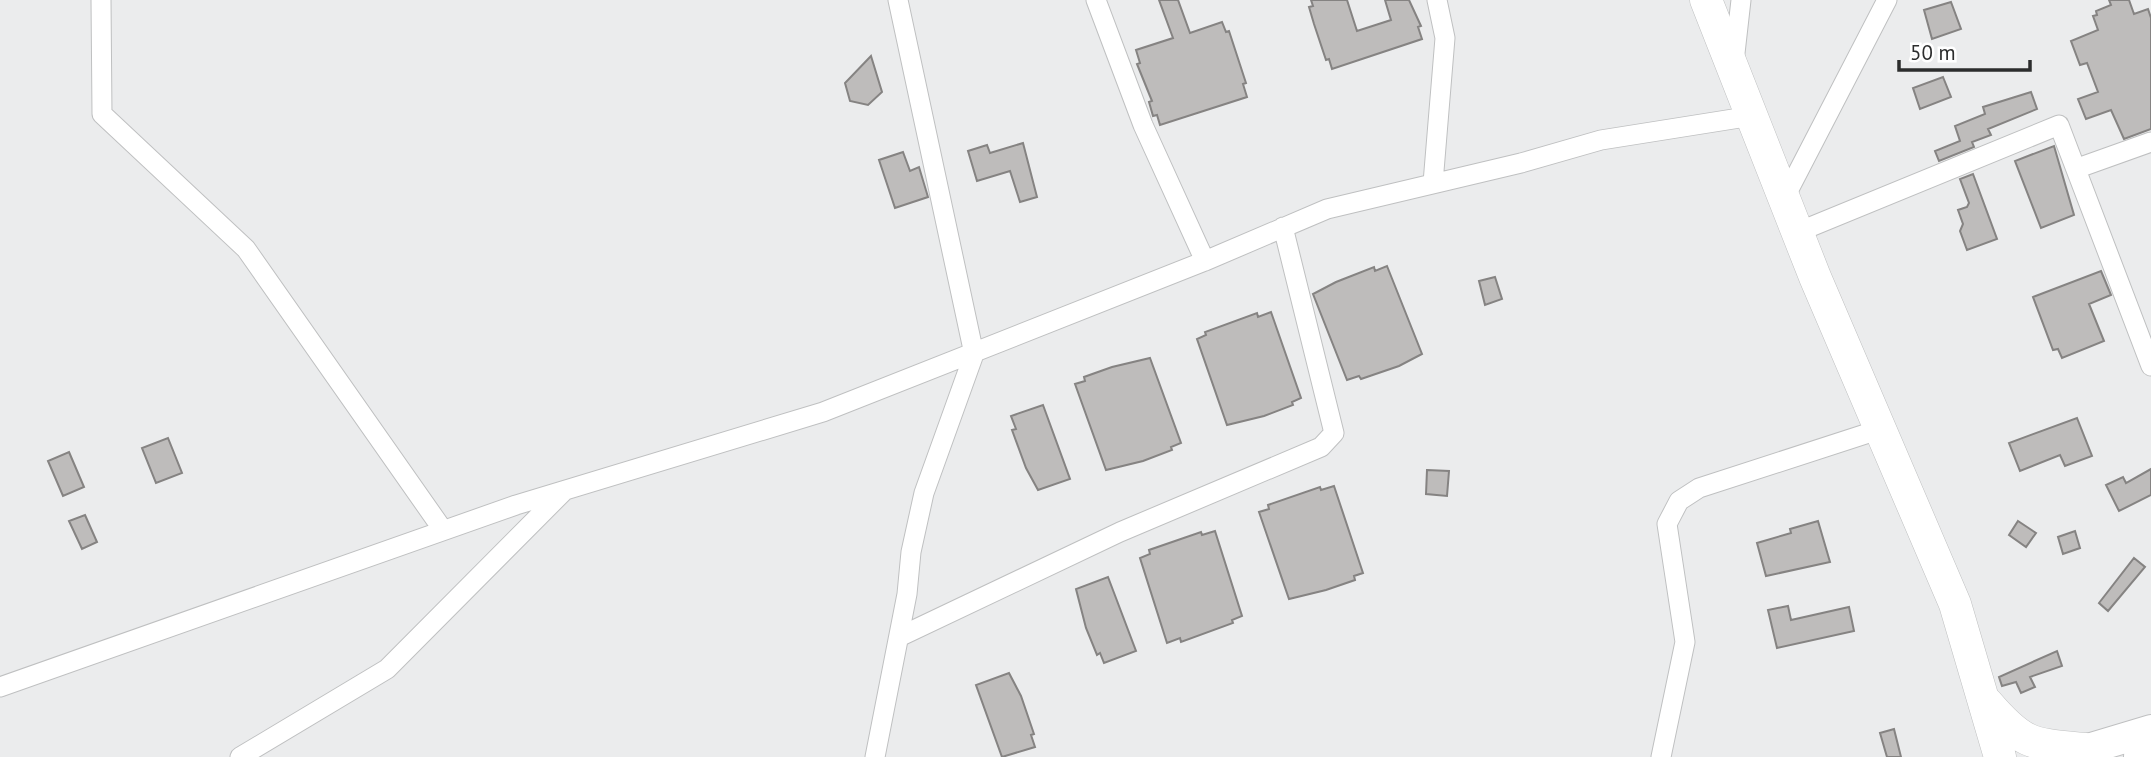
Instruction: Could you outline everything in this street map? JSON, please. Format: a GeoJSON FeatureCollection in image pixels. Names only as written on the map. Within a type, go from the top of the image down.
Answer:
{"type":"FeatureCollection","features":[{"type":"Feature","properties":{"kind":"highway"},"geometry":{"type":"LineString","coordinates":[[1706,0],[1784,199],[1955,604],[2000,757]]}},
{"type":"Feature","properties":{"kind":"highway"},"geometry":{"type":"LineString","coordinates":[[1984,701],[2012,732],[2040,744],[2073,753]]}},
{"type":"Feature","properties":{"kind":"main road"},"geometry":{"type":"LineString","coordinates":[[2073,753],[2151,730]]}},
{"type":"Feature","properties":{"kind":"main road"},"geometry":{"type":"LineString","coordinates":[[2139,757],[2151,753]]}},
{"type":"Feature","properties":{"kind":"street"},"geometry":{"type":"LineString","coordinates":[[101,0],[102,114],[246,249],[443,530]]}},
{"type":"Feature","properties":{"kind":"street"},"geometry":{"type":"LineString","coordinates":[[875,757],[924,493],[974,354],[898,0]]}},
{"type":"Feature","properties":{"kind":"street"},"geometry":{"type":"LineString","coordinates":[[1096,0],[1143,125],[1205,261]]}},
{"type":"Feature","properties":{"kind":"street"},"geometry":{"type":"LineString","coordinates":[[1433,183],[1445,38],[1437,0]]}},
{"type":"Feature","properties":{"kind":"street"},"geometry":{"type":"LineString","coordinates":[[1734,67],[1741,0]]}},
{"type":"Feature","properties":{"kind":"street"},"geometry":{"type":"LineString","coordinates":[[1784,199],[1887,0]]}},
{"type":"Feature","properties":{"kind":"street"},"geometry":{"type":"LineString","coordinates":[[0,687],[567,488],[823,412],[1205,261],[1327,209],[1521,163],[1601,140],[1752,116]]}},
{"type":"Feature","properties":{"kind":"street"},"geometry":{"type":"LineString","coordinates":[[1798,232],[2059,125],[2078,168],[2151,366]]}},
{"type":"Feature","properties":{"kind":"street"},"geometry":{"type":"LineString","coordinates":[[2078,168],[2151,142]]}},
{"type":"Feature","properties":{"kind":"street"},"geometry":{"type":"LineString","coordinates":[[898,637],[1120,532],[1321,447],[1334,433],[1283,228]]}},
{"type":"Feature","properties":{"kind":"street"},"geometry":{"type":"LineString","coordinates":[[1661,757],[1685,642],[1667,524],[1679,501],[1699,488],[1881,429]]}},
{"type":"Feature","properties":{"kind":"street"},"geometry":{"type":"LineString","coordinates":[[240,757],[387,668],[567,488]]}},
{"type":"Feature","properties":{"kind":"building"},"geometry":{"type":"Polygon","coordinates":[[[1159,0],[1178,0],[1190,33],[1222,22],[1226,32],[1229,31],[1246,83],[1243,84],[1247,97],[1160,125],[1157,115],[1153,116],[1149,102],[1152,101],[1137,64],[1140,63],[1136,50],[1173,38],[1159,0]]]}},
{"type":"Feature","properties":{"kind":"building"},"geometry":{"type":"Polygon","coordinates":[[[1311,0],[1347,0],[1357,31],[1391,20],[1385,0],[1409,0],[1421,26],[1418,27],[1422,39],[1332,69],[1329,59],[1326,60],[1314,24],[1309,7],[1313,6],[1311,0]]]}},
{"type":"Feature","properties":{"kind":"building"},"geometry":{"type":"Polygon","coordinates":[[[2109,0],[2129,0],[2134,14],[2148,9],[2151,18],[2151,129],[2124,139],[2111,110],[2086,119],[2078,99],[2098,92],[2087,63],[2080,65],[2071,41],[2098,30],[2093,16],[2097,15],[2096,11],[2111,5],[2109,0]]]}},
{"type":"Feature","properties":{"kind":"building"},"geometry":{"type":"Polygon","coordinates":[[[1951,2],[1961,29],[1932,39],[1924,10],[1951,2]]]}},
{"type":"Feature","properties":{"kind":"building"},"geometry":{"type":"Polygon","coordinates":[[[871,56],[882,92],[868,105],[850,101],[845,83],[871,56]]]}},
{"type":"Feature","properties":{"kind":"building"},"geometry":{"type":"Polygon","coordinates":[[[1943,77],[1951,97],[1920,109],[1913,88],[1943,77]]]}},
{"type":"Feature","properties":{"kind":"building"},"geometry":{"type":"Polygon","coordinates":[[[2031,92],[2037,109],[1988,129],[1991,135],[1972,142],[1974,147],[1939,161],[1935,151],[1960,141],[1955,126],[1985,114],[1983,107],[2031,92]]]}},
{"type":"Feature","properties":{"kind":"building"},"geometry":{"type":"Polygon","coordinates":[[[1023,143],[1037,197],[1020,202],[1010,171],[977,181],[968,151],[987,145],[990,153],[1023,143]]]}},
{"type":"Feature","properties":{"kind":"building"},"geometry":{"type":"Polygon","coordinates":[[[2054,146],[2074,215],[2041,228],[2015,161],[2054,146]]]}},
{"type":"Feature","properties":{"kind":"building"},"geometry":{"type":"Polygon","coordinates":[[[903,152],[910,171],[919,167],[928,197],[895,208],[879,160],[903,152]]]}},
{"type":"Feature","properties":{"kind":"building"},"geometry":{"type":"Polygon","coordinates":[[[1973,174],[1997,239],[1967,250],[1960,231],[1963,224],[1958,210],[1967,207],[1969,203],[1960,179],[1973,174]]]}},
{"type":"Feature","properties":{"kind":"building"},"geometry":{"type":"Polygon","coordinates":[[[1387,266],[1422,354],[1399,366],[1361,379],[1359,376],[1347,380],[1313,294],[1374,267],[1375,271],[1387,266]]]}},
{"type":"Feature","properties":{"kind":"building"},"geometry":{"type":"Polygon","coordinates":[[[2101,271],[2111,295],[2089,304],[2104,341],[2062,358],[2058,349],[2053,350],[2033,297],[2101,271]]]}},
{"type":"Feature","properties":{"kind":"building"},"geometry":{"type":"Polygon","coordinates":[[[1495,277],[1502,299],[1485,305],[1479,281],[1495,277]]]}},
{"type":"Feature","properties":{"kind":"building"},"geometry":{"type":"Polygon","coordinates":[[[1271,312],[1301,398],[1292,402],[1293,405],[1264,416],[1227,425],[1197,339],[1206,335],[1205,332],[1257,313],[1258,317],[1271,312]]]}},
{"type":"Feature","properties":{"kind":"building"},"geometry":{"type":"Polygon","coordinates":[[[1150,358],[1181,443],[1171,447],[1172,450],[1143,461],[1106,470],[1075,384],[1085,381],[1084,377],[1112,367],[1150,358]]]}},
{"type":"Feature","properties":{"kind":"building"},"geometry":{"type":"Polygon","coordinates":[[[1043,405],[1070,479],[1038,490],[1026,468],[1012,430],[1016,429],[1011,416],[1043,405]]]}},
{"type":"Feature","properties":{"kind":"building"},"geometry":{"type":"Polygon","coordinates":[[[2077,418],[2092,456],[2065,466],[2060,455],[2020,471],[2009,443],[2077,418]]]}},
{"type":"Feature","properties":{"kind":"building"},"geometry":{"type":"Polygon","coordinates":[[[168,438],[182,473],[156,483],[142,448],[168,438]]]}},
{"type":"Feature","properties":{"kind":"building"},"geometry":{"type":"Polygon","coordinates":[[[69,452],[84,487],[63,496],[48,461],[69,452]]]}},
{"type":"Feature","properties":{"kind":"building"},"geometry":{"type":"Polygon","coordinates":[[[2151,469],[2151,495],[2119,511],[2106,485],[2123,477],[2126,483],[2151,469]]]}},
{"type":"Feature","properties":{"kind":"building"},"geometry":{"type":"Polygon","coordinates":[[[1427,470],[1449,471],[1447,496],[1426,494],[1427,470]]]}},
{"type":"Feature","properties":{"kind":"building"},"geometry":{"type":"Polygon","coordinates":[[[1334,486],[1363,573],[1354,576],[1355,580],[1289,599],[1259,512],[1269,509],[1268,505],[1320,487],[1321,490],[1334,486]]]}},
{"type":"Feature","properties":{"kind":"building"},"geometry":{"type":"Polygon","coordinates":[[[85,515],[97,542],[82,549],[69,521],[85,515]]]}},
{"type":"Feature","properties":{"kind":"building"},"geometry":{"type":"Polygon","coordinates":[[[1818,521],[1830,562],[1766,576],[1757,543],[1791,533],[1790,529],[1818,521]]]}},
{"type":"Feature","properties":{"kind":"building"},"geometry":{"type":"Polygon","coordinates":[[[2018,521],[2036,533],[2026,547],[2009,535],[2018,521]]]}},
{"type":"Feature","properties":{"kind":"building"},"geometry":{"type":"Polygon","coordinates":[[[1215,531],[1242,616],[1232,620],[1233,623],[1181,642],[1180,638],[1167,643],[1140,558],[1150,554],[1149,550],[1201,532],[1202,535],[1215,531]]]}},
{"type":"Feature","properties":{"kind":"building"},"geometry":{"type":"Polygon","coordinates":[[[2075,531],[2080,548],[2063,554],[2058,537],[2075,531]]]}},
{"type":"Feature","properties":{"kind":"building"},"geometry":{"type":"Polygon","coordinates":[[[2134,558],[2145,567],[2108,611],[2099,603],[2134,558]]]}},
{"type":"Feature","properties":{"kind":"building"},"geometry":{"type":"Polygon","coordinates":[[[1108,577],[1136,651],[1104,663],[1100,653],[1097,655],[1086,628],[1076,589],[1108,577]]]}},
{"type":"Feature","properties":{"kind":"building"},"geometry":{"type":"Polygon","coordinates":[[[1788,606],[1791,620],[1849,607],[1854,631],[1777,648],[1768,610],[1788,606]]]}},
{"type":"Feature","properties":{"kind":"building"},"geometry":{"type":"Polygon","coordinates":[[[2057,651],[2062,666],[2030,677],[2035,687],[2021,693],[2016,682],[2002,686],[1999,677],[2057,651]]]}},
{"type":"Feature","properties":{"kind":"building"},"geometry":{"type":"Polygon","coordinates":[[[1009,673],[1021,696],[1034,734],[1031,735],[1035,747],[1002,757],[976,685],[1009,673]]]}},
{"type":"Feature","properties":{"kind":"building"},"geometry":{"type":"Polygon","coordinates":[[[1894,729],[1901,757],[1887,757],[1880,733],[1894,729]]]}}]}
